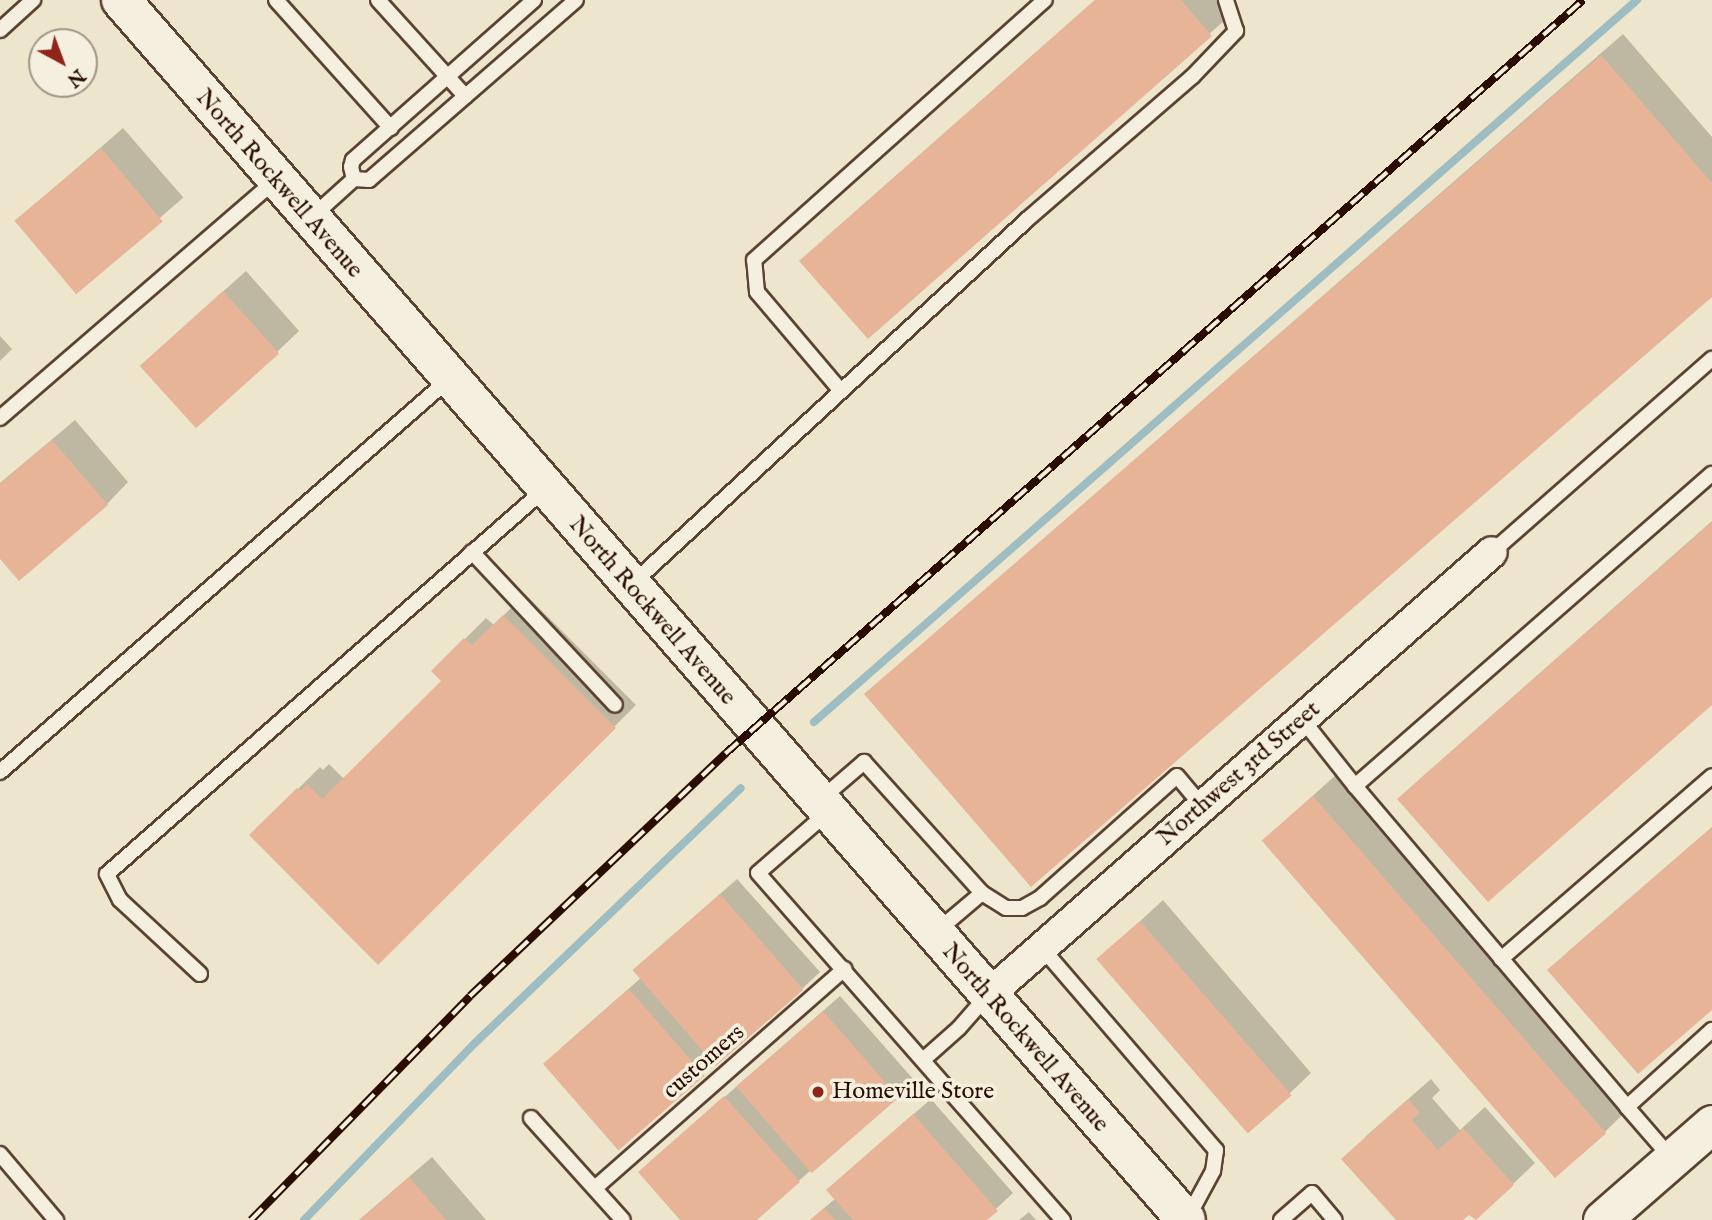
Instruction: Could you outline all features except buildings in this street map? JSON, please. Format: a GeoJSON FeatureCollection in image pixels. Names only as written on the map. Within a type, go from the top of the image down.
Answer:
{"type":"FeatureCollection","features":[{"type":"Feature","properties":{"kind":"main road","name":"North Rockwell Avenue"},"geometry":{"type":"LineString","coordinates":[[121,0],[822,807],[1186,1220]]}},
{"type":"Feature","properties":{"kind":"street","name":"Northwest 3rd Street"},"geometry":{"type":"LineString","coordinates":[[987,996],[1492,552]]}},
{"type":"Feature","properties":{"kind":"street"},"geometry":{"type":"LineString","coordinates":[[1602,1220],[1712,1124]]}},
{"type":"Feature","properties":{"kind":"lane"},"geometry":{"type":"LineString","coordinates":[[0,30],[33,0]]}},
{"type":"Feature","properties":{"kind":"lane"},"geometry":{"type":"LineString","coordinates":[[276,0],[391,128]]}},
{"type":"Feature","properties":{"kind":"lane"},"geometry":{"type":"LineString","coordinates":[[378,0],[465,96]]}},
{"type":"Feature","properties":{"kind":"lane"},"geometry":{"type":"LineString","coordinates":[[354,179],[351,167],[354,160],[534,0]]}},
{"type":"Feature","properties":{"kind":"lane"},"geometry":{"type":"LineString","coordinates":[[310,219],[354,179],[369,180],[576,0]]}},
{"type":"Feature","properties":{"kind":"lane"},"geometry":{"type":"LineString","coordinates":[[841,391],[757,292],[754,260],[1045,0]]}},
{"type":"Feature","properties":{"kind":"lane"},"geometry":{"type":"LineString","coordinates":[[630,586],[1029,218],[1192,77],[1236,31],[1226,0]]}},
{"type":"Feature","properties":{"kind":"lane"},"geometry":{"type":"LineString","coordinates":[[0,418],[276,180]]}},
{"type":"Feature","properties":{"kind":"lane"},"geometry":{"type":"LineString","coordinates":[[1492,552],[1712,359]]}},
{"type":"Feature","properties":{"kind":"lane"},"geometry":{"type":"LineString","coordinates":[[0,772],[449,379]]}},
{"type":"Feature","properties":{"kind":"lane"},"geometry":{"type":"LineString","coordinates":[[1355,786],[1712,474]]}},
{"type":"Feature","properties":{"kind":"lane"},"geometry":{"type":"LineString","coordinates":[[200,974],[120,900],[107,874],[545,489]]}},
{"type":"Feature","properties":{"kind":"lane"},"geometry":{"type":"LineString","coordinates":[[472,552],[615,705]]}},
{"type":"Feature","properties":{"kind":"lane"},"geometry":{"type":"LineString","coordinates":[[1302,719],[1501,960],[1672,1159]]}},
{"type":"Feature","properties":{"kind":"lane"},"geometry":{"type":"LineString","coordinates":[[1063,1220],[758,873],[864,762],[982,893],[1006,908],[1022,908],[1040,898],[1177,776],[1202,806]]}},
{"type":"Feature","properties":{"kind":"lane"},"geometry":{"type":"LineString","coordinates":[[1501,960],[1712,776]]}},
{"type":"Feature","properties":{"kind":"lane"},"geometry":{"type":"LineString","coordinates":[[933,934],[982,893]]}},
{"type":"Feature","properties":{"kind":"lane"},"geometry":{"type":"LineString","coordinates":[[1042,948],[1216,1150],[1213,1171],[1186,1220]]}},
{"type":"Feature","properties":{"kind":"lane","name":"customers"},"geometry":{"type":"LineString","coordinates":[[595,1188],[844,969]]}},
{"type":"Feature","properties":{"kind":"lane"},"geometry":{"type":"LineString","coordinates":[[923,1060],[959,1028],[987,996]]}},
{"type":"Feature","properties":{"kind":"lane"},"geometry":{"type":"LineString","coordinates":[[1627,1107],[1712,1030]]}},
{"type":"Feature","properties":{"kind":"lane"},"geometry":{"type":"LineString","coordinates":[[531,1118],[622,1220]]}},
{"type":"Feature","properties":{"kind":"lane"},"geometry":{"type":"LineString","coordinates":[[0,1154],[56,1220]]}},
{"type":"Feature","properties":{"kind":"lane"},"geometry":{"type":"LineString","coordinates":[[1281,1220],[1312,1194],[1335,1220]]}},
{"type":"Feature","properties":{"kind":"waterway"},"geometry":{"type":"LineString","coordinates":[[814,722],[1637,0]]}},
{"type":"Feature","properties":{"kind":"waterway"},"geometry":{"type":"LineString","coordinates":[[304,1220],[475,1043],[741,788]]}},
{"type":"Feature","properties":{"kind":"railway"},"geometry":{"type":"LineString","coordinates":[[251,1220],[470,996],[726,753],[1583,0]]}},
{"type":"Feature","properties":{"kind":"place","name":"Homeville Store"},"geometry":{"type":"Point","coordinates":[818,1092]}}]}
